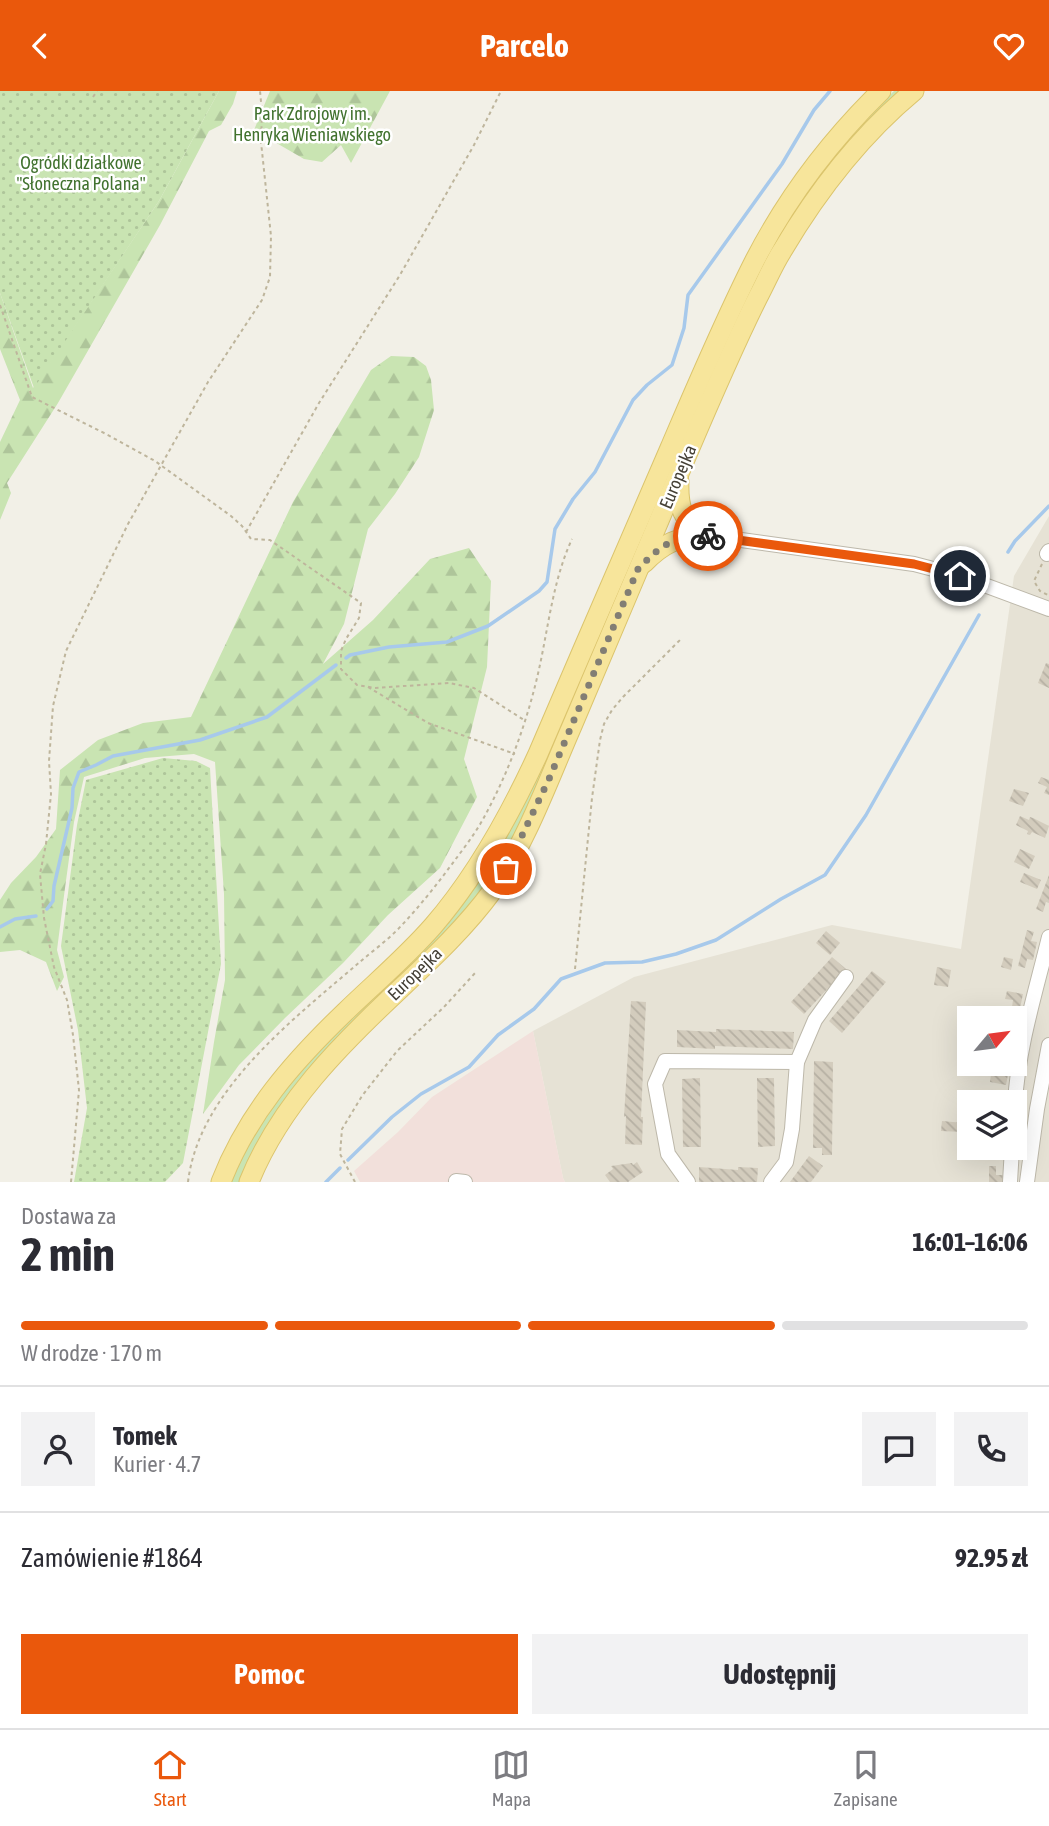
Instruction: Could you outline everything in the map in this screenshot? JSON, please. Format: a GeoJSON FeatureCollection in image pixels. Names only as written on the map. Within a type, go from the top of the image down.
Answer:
{"type":"FeatureCollection","features":[{"type":"Feature","properties":{"kind":"main road","name":"Europejka"},"geometry":{"type":"LineString","coordinates":[[221,1182],[243,1135],[277,1084],[319,1038],[432,927],[453,902],[492,843],[538,754],[708,361],[756,259],[810,173],[881,91]]}},
{"type":"Feature","properties":{"kind":"main road","name":"Europejka"},"geometry":{"type":"LineString","coordinates":[[249,1182],[274,1131],[308,1085],[342,1045],[454,937],[472,917],[506,869],[549,779],[749,316],[781,253],[818,195],[860,144],[914,91]]}},
{"type":"Feature","properties":{"kind":"main road"},"geometry":{"type":"LineString","coordinates":[[679,474],[679,500],[684,517],[705,535]]}},
{"type":"Feature","properties":{"kind":"main road"},"geometry":{"type":"LineString","coordinates":[[638,569],[654,553],[673,540],[705,535]]}},
{"type":"Feature","properties":{"kind":"street"},"geometry":{"type":"LineString","coordinates":[[705,535],[914,564],[971,579],[1049,609]]}},
{"type":"Feature","properties":{"kind":"street"},"geometry":{"type":"LineString","coordinates":[[1016,1090],[1024,1039],[1049,937]]}},
{"type":"Feature","properties":{"kind":"street"},"geometry":{"type":"LineString","coordinates":[[771,1182],[786,1162],[792,1129],[797,1062],[815,1020],[846,977]]}},
{"type":"Feature","properties":{"kind":"street"},"geometry":{"type":"LineString","coordinates":[[1027,1182],[1049,1045]]}},
{"type":"Feature","properties":{"kind":"street"},"geometry":{"type":"LineString","coordinates":[[688,1182],[668,1154],[655,1084],[665,1061],[797,1062]]}},
{"type":"Feature","properties":{"kind":"street"},"geometry":{"type":"LineString","coordinates":[[1010,1182],[1011,1160]]}},
{"type":"Feature","properties":{"kind":"street"},"geometry":{"type":"LineString","coordinates":[[456,1181],[465,1182]]}},
{"type":"Feature","properties":{"kind":"path"},"geometry":{"type":"LineString","coordinates":[[93,97],[97,91]]}},
{"type":"Feature","properties":{"kind":"path"},"geometry":{"type":"LineString","coordinates":[[71,1182],[79,1090],[67,1000],[54,967],[44,918],[40,874],[51,794],[49,761],[53,706],[66,651],[128,524],[208,382],[262,300],[270,277],[271,236],[261,142],[260,91]]}},
{"type":"Feature","properties":{"kind":"path"},"geometry":{"type":"LineString","coordinates":[[246,533],[319,403],[407,263],[474,145],[501,91]]}},
{"type":"Feature","properties":{"kind":"path"},"geometry":{"type":"LineString","coordinates":[[0,305],[32,397],[106,434],[161,466],[231,516],[251,539],[270,540],[361,603],[359,618],[341,651],[341,669],[357,685],[375,688],[449,683],[474,688],[525,721]]}},
{"type":"Feature","properties":{"kind":"path"},"geometry":{"type":"LineString","coordinates":[[188,1182],[196,1147],[206,1122],[221,1100],[278,1034],[400,926],[453,863],[481,823],[515,754],[537,679],[565,553],[572,539]]}},
{"type":"Feature","properties":{"kind":"path"},"geometry":{"type":"LineString","coordinates":[[1048,552],[1034,581],[1040,591],[1049,595]]}},
{"type":"Feature","properties":{"kind":"path"},"geometry":{"type":"LineString","coordinates":[[575,969],[596,764],[604,724],[623,697],[682,638]]}},
{"type":"Feature","properties":{"kind":"path"},"geometry":{"type":"LineString","coordinates":[[367,687],[428,723],[515,754]]}},
{"type":"Feature","properties":{"kind":"path"},"geometry":{"type":"LineString","coordinates":[[355,1182],[340,1154],[342,1129],[362,1096],[397,1051],[444,1007],[475,972]]}},
{"type":"Feature","properties":{"kind":"shaded area"},"geometry":{"type":"Polygon","coordinates":[[[1049,516],[1049,1182],[565,1182],[533,1031],[634,977],[832,925],[961,949],[1014,576],[1049,516]]]}},
{"type":"Feature","properties":{"kind":"shaded area"},"geometry":{"type":"Polygon","coordinates":[[[533,1031],[565,1182],[360,1182],[354,1171],[432,1097],[533,1031]]]}},
{"type":"Feature","properties":{"kind":"green space","name":"Ogródki działkowe \"Słoneczna Polana\""},"geometry":{"type":"Polygon","coordinates":[[[0,91],[219,91],[159,201],[34,388],[0,293],[0,91]]]}},
{"type":"Feature","properties":{"kind":"green space","name":"Park Zdrojowy im. Henryka Wieniawskiego"},"geometry":{"type":"Polygon","coordinates":[[[219,91],[237,91],[233,104],[221,125],[209,131],[160,225],[58,403],[7,483],[11,493],[0,520],[0,442],[20,400],[0,349],[0,293],[33,388],[159,201],[219,91]]]}},
{"type":"Feature","properties":{"kind":"green space","name":"Park Zdrojowy im. Henryka Wieniawskiego"},"geometry":{"type":"Polygon","coordinates":[[[270,91],[390,91],[351,163],[341,145],[322,162],[304,159],[254,130],[270,91]]]}},
{"type":"Feature","properties":{"kind":"green space"},"geometry":{"type":"Polygon","coordinates":[[[894,91],[902,91],[812,194],[528,809],[487,885],[420,961],[241,1182],[229,1182],[247,1143],[282,1089],[456,907],[767,255],[822,171],[863,121],[894,91]]]}},
{"type":"Feature","properties":{"kind":"green space"},"geometry":{"type":"Polygon","coordinates":[[[391,356],[414,357],[426,366],[431,380],[434,410],[419,457],[368,529],[344,624],[323,664],[373,620],[430,559],[469,548],[491,581],[487,667],[464,759],[477,797],[440,868],[388,915],[239,1065],[203,1114],[225,980],[224,894],[215,762],[194,754],[145,758],[84,777],[74,822],[57,950],[64,977],[57,991],[46,962],[20,950],[0,952],[0,900],[56,829],[60,770],[98,740],[143,723],[191,717],[293,502],[371,370],[391,356]]]}},
{"type":"Feature","properties":{"kind":"green space"},"geometry":{"type":"Polygon","coordinates":[[[163,758],[196,761],[210,768],[221,964],[183,1163],[165,1182],[74,1182],[87,1108],[78,1030],[61,946],[77,825],[86,780],[163,758]]]}},
{"type":"Feature","properties":{"kind":"building"},"geometry":{"type":"Polygon","coordinates":[[[1046,663],[1049,664],[1049,688],[1038,683],[1046,663]]]}},
{"type":"Feature","properties":{"kind":"building"},"geometry":{"type":"Polygon","coordinates":[[[1041,777],[1049,780],[1049,795],[1044,793],[1047,787],[1038,783],[1041,777]]]}},
{"type":"Feature","properties":{"kind":"building"},"geometry":{"type":"Polygon","coordinates":[[[1014,789],[1029,793],[1023,806],[1009,801],[1014,789]]]}},
{"type":"Feature","properties":{"kind":"building"},"geometry":{"type":"Polygon","coordinates":[[[1020,816],[1029,820],[1030,817],[1033,818],[1049,826],[1045,838],[1032,832],[1027,834],[1028,831],[1016,825],[1020,816]]]}},
{"type":"Feature","properties":{"kind":"building"},"geometry":{"type":"Polygon","coordinates":[[[1020,849],[1035,856],[1029,869],[1014,862],[1020,849]]]}},
{"type":"Feature","properties":{"kind":"building"},"geometry":{"type":"Polygon","coordinates":[[[1024,873],[1041,880],[1037,889],[1020,882],[1024,873]]]}},
{"type":"Feature","properties":{"kind":"building"},"geometry":{"type":"Polygon","coordinates":[[[1049,875],[1049,903],[1046,902],[1043,912],[1036,909],[1049,875]]]}},
{"type":"Feature","properties":{"kind":"building"},"geometry":{"type":"Polygon","coordinates":[[[1027,930],[1034,932],[1031,941],[1037,942],[1033,960],[1027,959],[1025,968],[1018,966],[1027,930]]]}},
{"type":"Feature","properties":{"kind":"building"},"geometry":{"type":"Polygon","coordinates":[[[826,931],[840,943],[830,955],[816,943],[826,931]]]}},
{"type":"Feature","properties":{"kind":"building"},"geometry":{"type":"Polygon","coordinates":[[[832,957],[846,969],[804,1014],[791,1002],[832,957]]]}},
{"type":"Feature","properties":{"kind":"building"},"geometry":{"type":"Polygon","coordinates":[[[1004,957],[1013,959],[1011,970],[1001,967],[1004,957]]]}},
{"type":"Feature","properties":{"kind":"building"},"geometry":{"type":"Polygon","coordinates":[[[937,967],[951,970],[948,987],[934,985],[937,967]]]}},
{"type":"Feature","properties":{"kind":"building"},"geometry":{"type":"Polygon","coordinates":[[[872,971],[886,982],[842,1033],[829,1021],[872,971]]]}},
{"type":"Feature","properties":{"kind":"building"},"geometry":{"type":"Polygon","coordinates":[[[1007,991],[1023,994],[1020,1006],[1012,1006],[1013,1000],[1005,999],[1007,991]]]}},
{"type":"Feature","properties":{"kind":"building"},"geometry":{"type":"Polygon","coordinates":[[[631,1001],[646,1002],[642,1145],[625,1144],[626,1116],[624,1117],[631,1001]]]}},
{"type":"Feature","properties":{"kind":"building"},"geometry":{"type":"Polygon","coordinates":[[[716,1029],[794,1032],[793,1049],[677,1047],[677,1030],[716,1032],[716,1029]]]}},
{"type":"Feature","properties":{"kind":"building"},"geometry":{"type":"Polygon","coordinates":[[[814,1061],[833,1062],[832,1155],[822,1155],[822,1148],[813,1148],[814,1061]]]}},
{"type":"Feature","properties":{"kind":"building"},"geometry":{"type":"Polygon","coordinates":[[[991,1076],[1008,1076],[1006,1085],[990,1082],[991,1076]]]}},
{"type":"Feature","properties":{"kind":"building"},"geometry":{"type":"Polygon","coordinates":[[[700,1078],[701,1147],[683,1147],[682,1079],[700,1078]]]}},
{"type":"Feature","properties":{"kind":"building"},"geometry":{"type":"Polygon","coordinates":[[[757,1078],[774,1078],[775,1146],[758,1147],[757,1078]]]}},
{"type":"Feature","properties":{"kind":"building"},"geometry":{"type":"Polygon","coordinates":[[[942,1121],[957,1122],[957,1132],[941,1131],[942,1121]]]}},
{"type":"Feature","properties":{"kind":"building"},"geometry":{"type":"Polygon","coordinates":[[[809,1156],[823,1166],[811,1182],[790,1182],[809,1156]]]}},
{"type":"Feature","properties":{"kind":"building"},"geometry":{"type":"Polygon","coordinates":[[[637,1162],[643,1172],[628,1182],[610,1182],[605,1175],[613,1169],[611,1166],[633,1165],[637,1162]]]}},
{"type":"Feature","properties":{"kind":"building"},"geometry":{"type":"Polygon","coordinates":[[[989,1166],[996,1166],[996,1175],[1003,1175],[1002,1182],[989,1182],[989,1166]]]}},
{"type":"Feature","properties":{"kind":"building"},"geometry":{"type":"Polygon","coordinates":[[[699,1167],[738,1170],[738,1167],[758,1168],[757,1182],[699,1182],[699,1167]]]}},
{"type":"Feature","properties":{"kind":"waterway"},"geometry":{"type":"LineString","coordinates":[[346,658],[389,647],[447,642],[488,626],[539,591],[547,582],[555,529],[573,499],[595,472],[633,400],[672,365],[684,328],[688,295],[782,164],[814,110],[830,91]]}},
{"type":"Feature","properties":{"kind":"waterway"},"geometry":{"type":"LineString","coordinates":[[1008,552],[1049,506]]}},
{"type":"Feature","properties":{"kind":"waterway"},"geometry":{"type":"LineString","coordinates":[[348,1160],[392,1117],[421,1094],[469,1067],[498,1035],[534,1009],[561,979],[605,963],[642,962],[716,940],[825,875],[866,815],[979,615]]}},
{"type":"Feature","properties":{"kind":"waterway"},"geometry":{"type":"LineString","coordinates":[[47,909],[53,901],[72,808],[73,788],[79,772],[113,756],[200,740],[267,717],[336,665]]}},
{"type":"Feature","properties":{"kind":"waterway"},"geometry":{"type":"LineString","coordinates":[[0,927],[15,919],[36,916]]}},
{"type":"Feature","properties":{"kind":"waterway"},"geometry":{"type":"LineString","coordinates":[[326,1182],[340,1168]]}},
{"type":"Feature","properties":{"kind":"way so far"},"geometry":{"type":"LineString","coordinates":[[506,869],[549,779],[638,569],[654,553],[673,540],[708,536]]}},
{"type":"Feature","properties":{"kind":"route"},"geometry":{"type":"LineString","coordinates":[[708,536],[914,564],[960,576]]}}]}
